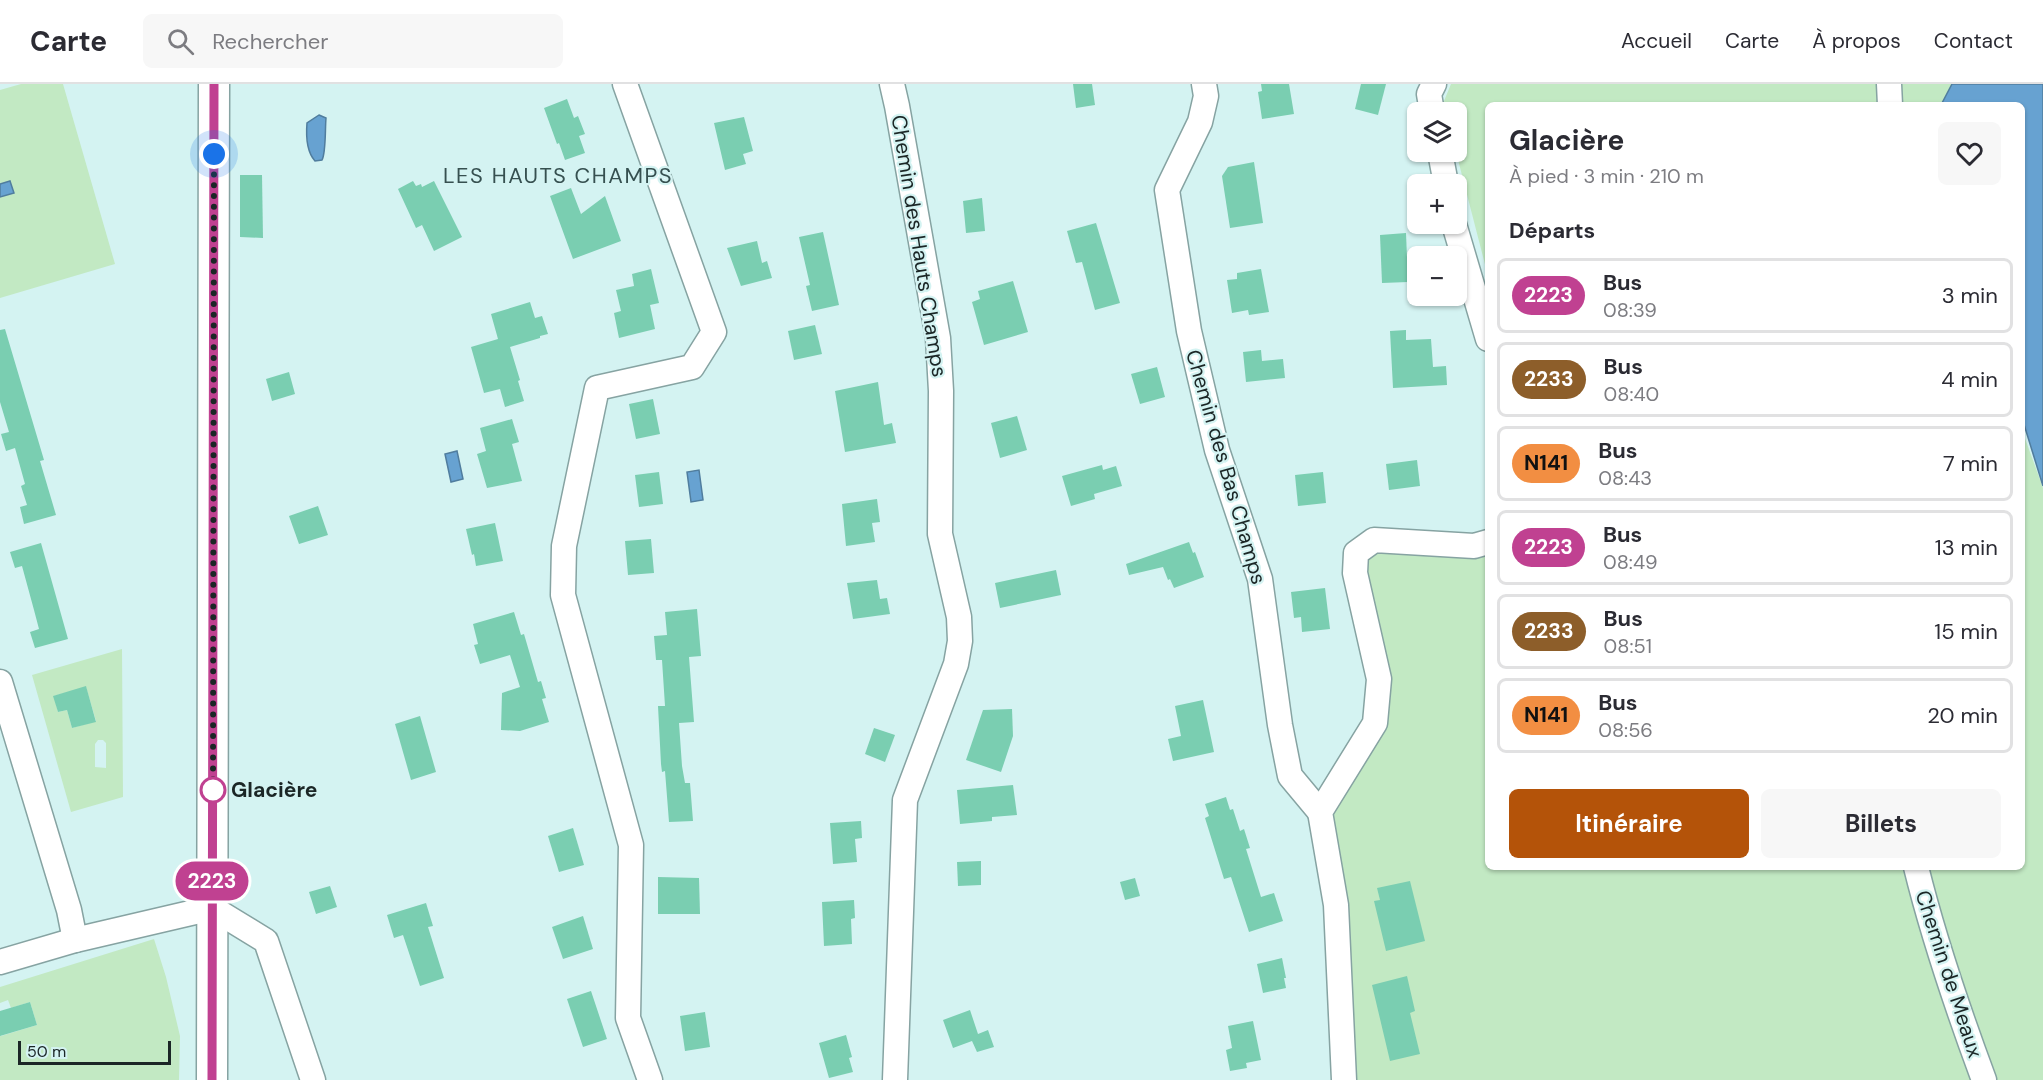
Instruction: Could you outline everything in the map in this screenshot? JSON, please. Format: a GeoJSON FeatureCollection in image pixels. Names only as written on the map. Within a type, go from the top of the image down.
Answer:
{"type":"FeatureCollection","features":[{"type":"Feature","properties":{"kind":"main road"},"geometry":{"type":"LineString","coordinates":[[212,1080],[214,84]]}},
{"type":"Feature","properties":{"kind":"street"},"geometry":{"type":"LineString","coordinates":[[625,84],[714,332],[692,367],[597,388],[564,546],[563,595],[631,845],[628,1018],[650,1080]]}},
{"type":"Feature","properties":{"kind":"street","name":"Chemin des Hauts Champs"},"geometry":{"type":"LineString","coordinates":[[892,84],[938,338],[941,391],[940,534],[959,617],[960,641],[956,664],[905,800],[895,1080]]}},
{"type":"Feature","properties":{"kind":"street","name":"Chemin des Bas Champs"},"geometry":{"type":"LineString","coordinates":[[1204,84],[1206,96],[1200,122],[1167,190],[1188,331],[1217,450],[1260,579],[1280,725],[1290,776],[1320,812]]}},
{"type":"Feature","properties":{"kind":"street"},"geometry":{"type":"LineString","coordinates":[[1430,102],[1429,94],[1434,84]]}},
{"type":"Feature","properties":{"kind":"street"},"geometry":{"type":"LineString","coordinates":[[1889,84],[1890,102]]}},
{"type":"Feature","properties":{"kind":"street"},"geometry":{"type":"LineString","coordinates":[[1457,234],[1485,329]]}},
{"type":"Feature","properties":{"kind":"street"},"geometry":{"type":"LineString","coordinates":[[1344,1080],[1336,905],[1320,812],[1375,723],[1379,679],[1355,573],[1356,553],[1374,540],[1474,546],[1485,543]]}},
{"type":"Feature","properties":{"kind":"street"},"geometry":{"type":"LineString","coordinates":[[0,682],[69,910],[75,940]]}},
{"type":"Feature","properties":{"kind":"street","name":"Chemin de Meaux"},"geometry":{"type":"LineString","coordinates":[[1917,870],[1947,977],[1984,1080]]}},
{"type":"Feature","properties":{"kind":"street"},"geometry":{"type":"LineString","coordinates":[[0,962],[75,940],[212,908],[266,941],[313,1080]]}},
{"type":"Feature","properties":{"kind":"green space"},"geometry":{"type":"Polygon","coordinates":[[[21,84],[63,84],[115,264],[0,298],[0,197],[14,193],[10,181],[0,184],[0,90],[21,84]]]}},
{"type":"Feature","properties":{"kind":"green space"},"geometry":{"type":"Polygon","coordinates":[[[1451,84],[1971,84],[1971,102],[1485,102],[1485,264],[1467,195],[1467,174],[1462,174],[1459,162],[1467,162],[1467,102],[1444,102],[1451,84]]]}},
{"type":"Feature","properties":{"kind":"green space"},"geometry":{"type":"Polygon","coordinates":[[[2025,438],[2043,488],[2043,1080],[1357,1080],[1320,812],[1375,723],[1356,553],[1485,539],[1485,870],[2025,870],[2025,438]]]}},
{"type":"Feature","properties":{"kind":"green space"},"geometry":{"type":"Polygon","coordinates":[[[122,649],[123,797],[71,812],[32,675],[122,649]],[[86,687],[54,696],[58,712],[67,710],[72,728],[96,721],[86,687]],[[98,740],[95,744],[95,767],[106,768],[106,743],[98,740]]]}},
{"type":"Feature","properties":{"kind":"green space"},"geometry":{"type":"Polygon","coordinates":[[[154,939],[180,1036],[179,1080],[0,1080],[0,1033],[1,1036],[37,1025],[30,1002],[11,1008],[8,1000],[0,1003],[0,987],[154,939]]]}},
{"type":"Feature","properties":{"kind":"water"},"geometry":{"type":"Polygon","coordinates":[[[1952,84],[2043,84],[2043,486],[2025,428],[2025,102],[1943,102],[1952,84]]]}},
{"type":"Feature","properties":{"kind":"water"},"geometry":{"type":"Polygon","coordinates":[[[319,115],[326,118],[325,147],[322,160],[315,161],[309,148],[307,123],[319,115]]]}},
{"type":"Feature","properties":{"kind":"water"},"geometry":{"type":"Polygon","coordinates":[[[10,181],[14,193],[0,197],[0,184],[10,181]]]}},
{"type":"Feature","properties":{"kind":"water"},"geometry":{"type":"Polygon","coordinates":[[[457,451],[463,479],[451,482],[445,454],[457,451]]]}},
{"type":"Feature","properties":{"kind":"water"},"geometry":{"type":"Polygon","coordinates":[[[699,470],[703,500],[691,502],[687,472],[699,470]]]}},
{"type":"Feature","properties":{"kind":"building"},"geometry":{"type":"Polygon","coordinates":[[[1073,84],[1092,84],[1095,105],[1076,108],[1073,84]]]}},
{"type":"Feature","properties":{"kind":"building"},"geometry":{"type":"Polygon","coordinates":[[[1261,84],[1289,84],[1294,114],[1262,119],[1258,92],[1262,91],[1261,84]]]}},
{"type":"Feature","properties":{"kind":"building"},"geometry":{"type":"Polygon","coordinates":[[[1361,84],[1386,84],[1378,115],[1355,109],[1361,84]]]}},
{"type":"Feature","properties":{"kind":"building"},"geometry":{"type":"Polygon","coordinates":[[[567,99],[574,118],[578,116],[585,134],[579,136],[585,153],[565,160],[544,108],[567,99]]]}},
{"type":"Feature","properties":{"kind":"building"},"geometry":{"type":"Polygon","coordinates":[[[744,117],[753,151],[743,154],[746,164],[725,170],[714,123],[744,117]]]}},
{"type":"Feature","properties":{"kind":"building"},"geometry":{"type":"Polygon","coordinates":[[[1254,162],[1263,223],[1230,228],[1222,176],[1228,167],[1254,162]]]}},
{"type":"Feature","properties":{"kind":"building"},"geometry":{"type":"Polygon","coordinates":[[[240,175],[262,175],[263,238],[240,237],[240,175]]]}},
{"type":"Feature","properties":{"kind":"building"},"geometry":{"type":"Polygon","coordinates":[[[413,181],[416,186],[421,184],[422,187],[434,181],[462,237],[434,251],[422,225],[416,228],[398,189],[413,181]]]}},
{"type":"Feature","properties":{"kind":"building"},"geometry":{"type":"Polygon","coordinates":[[[571,188],[581,214],[605,196],[621,241],[573,259],[550,196],[571,188]]]}},
{"type":"Feature","properties":{"kind":"building"},"geometry":{"type":"Polygon","coordinates":[[[982,198],[985,231],[966,233],[963,201],[982,198]]]}},
{"type":"Feature","properties":{"kind":"building"},"geometry":{"type":"Polygon","coordinates":[[[1096,223],[1120,303],[1095,310],[1082,262],[1076,263],[1067,231],[1096,223]]]}},
{"type":"Feature","properties":{"kind":"building"},"geometry":{"type":"Polygon","coordinates":[[[823,232],[839,305],[812,311],[806,286],[810,285],[799,237],[823,232]]]}},
{"type":"Feature","properties":{"kind":"building"},"geometry":{"type":"Polygon","coordinates":[[[1406,233],[1407,282],[1382,283],[1380,235],[1406,233]]]}},
{"type":"Feature","properties":{"kind":"building"},"geometry":{"type":"Polygon","coordinates":[[[757,241],[762,263],[767,261],[772,278],[741,286],[727,248],[757,241]]]}},
{"type":"Feature","properties":{"kind":"building"},"geometry":{"type":"Polygon","coordinates":[[[651,269],[659,303],[650,305],[655,329],[619,338],[614,313],[621,311],[616,290],[634,286],[632,274],[651,269]]]}},
{"type":"Feature","properties":{"kind":"building"},"geometry":{"type":"Polygon","coordinates":[[[1261,269],[1269,312],[1249,315],[1248,310],[1232,313],[1227,280],[1237,279],[1237,273],[1261,269]]]}},
{"type":"Feature","properties":{"kind":"building"},"geometry":{"type":"Polygon","coordinates":[[[1013,281],[1028,332],[984,345],[972,302],[980,299],[978,291],[1013,281]]]}},
{"type":"Feature","properties":{"kind":"building"},"geometry":{"type":"Polygon","coordinates":[[[530,302],[535,318],[542,316],[548,334],[510,347],[524,401],[505,407],[500,389],[484,393],[471,347],[498,339],[491,314],[530,302]]]}},
{"type":"Feature","properties":{"kind":"building"},"geometry":{"type":"Polygon","coordinates":[[[815,325],[822,354],[794,360],[788,331],[815,325]]]}},
{"type":"Feature","properties":{"kind":"building"},"geometry":{"type":"Polygon","coordinates":[[[5,329],[44,460],[40,461],[56,515],[24,524],[20,507],[27,505],[21,486],[25,484],[15,448],[6,451],[1,434],[9,432],[0,402],[0,330],[5,329]]]}},
{"type":"Feature","properties":{"kind":"building"},"geometry":{"type":"Polygon","coordinates":[[[1406,330],[1406,340],[1431,339],[1433,367],[1446,366],[1447,385],[1393,388],[1390,331],[1406,330]]]}},
{"type":"Feature","properties":{"kind":"building"},"geometry":{"type":"Polygon","coordinates":[[[1261,350],[1262,361],[1283,359],[1285,378],[1246,382],[1243,352],[1261,350]]]}},
{"type":"Feature","properties":{"kind":"building"},"geometry":{"type":"Polygon","coordinates":[[[1157,367],[1165,397],[1140,404],[1131,374],[1157,367]]]}},
{"type":"Feature","properties":{"kind":"building"},"geometry":{"type":"Polygon","coordinates":[[[289,372],[295,394],[272,401],[266,379],[289,372]]]}},
{"type":"Feature","properties":{"kind":"building"},"geometry":{"type":"Polygon","coordinates":[[[878,382],[884,425],[892,423],[896,443],[845,452],[835,391],[878,382]]]}},
{"type":"Feature","properties":{"kind":"building"},"geometry":{"type":"Polygon","coordinates":[[[653,399],[660,434],[636,439],[629,404],[653,399]]]}},
{"type":"Feature","properties":{"kind":"building"},"geometry":{"type":"Polygon","coordinates":[[[1017,416],[1027,450],[1000,458],[991,423],[1017,416]]]}},
{"type":"Feature","properties":{"kind":"building"},"geometry":{"type":"Polygon","coordinates":[[[512,419],[519,442],[512,444],[522,481],[487,488],[477,454],[486,451],[480,428],[512,419]]]}},
{"type":"Feature","properties":{"kind":"building"},"geometry":{"type":"Polygon","coordinates":[[[1417,460],[1420,486],[1389,490],[1386,464],[1417,460]]]}},
{"type":"Feature","properties":{"kind":"building"},"geometry":{"type":"Polygon","coordinates":[[[1102,465],[1103,470],[1116,466],[1122,486],[1094,494],[1095,499],[1071,506],[1062,476],[1102,465]]]}},
{"type":"Feature","properties":{"kind":"building"},"geometry":{"type":"Polygon","coordinates":[[[659,472],[663,504],[639,507],[635,475],[659,472]]]}},
{"type":"Feature","properties":{"kind":"building"},"geometry":{"type":"Polygon","coordinates":[[[1323,472],[1326,503],[1298,506],[1295,475],[1323,472]]]}},
{"type":"Feature","properties":{"kind":"building"},"geometry":{"type":"Polygon","coordinates":[[[877,499],[880,522],[872,523],[875,542],[846,546],[842,504],[877,499]]]}},
{"type":"Feature","properties":{"kind":"building"},"geometry":{"type":"Polygon","coordinates":[[[318,506],[328,535],[299,544],[289,516],[318,506]]]}},
{"type":"Feature","properties":{"kind":"building"},"geometry":{"type":"Polygon","coordinates":[[[495,523],[503,561],[476,566],[466,529],[495,523]]]}},
{"type":"Feature","properties":{"kind":"building"},"geometry":{"type":"Polygon","coordinates":[[[651,539],[654,573],[628,575],[625,541],[651,539]]]}},
{"type":"Feature","properties":{"kind":"building"},"geometry":{"type":"Polygon","coordinates":[[[1189,542],[1204,577],[1174,588],[1163,567],[1129,575],[1126,564],[1189,542]]]}},
{"type":"Feature","properties":{"kind":"building"},"geometry":{"type":"Polygon","coordinates":[[[41,543],[68,639],[35,648],[30,632],[39,629],[22,566],[15,568],[10,552],[41,543]]]}},
{"type":"Feature","properties":{"kind":"building"},"geometry":{"type":"Polygon","coordinates":[[[1056,570],[1061,595],[1000,608],[995,583],[1056,570]]]}},
{"type":"Feature","properties":{"kind":"building"},"geometry":{"type":"Polygon","coordinates":[[[877,580],[880,599],[887,598],[890,614],[853,619],[847,583],[877,580]]]}},
{"type":"Feature","properties":{"kind":"building"},"geometry":{"type":"Polygon","coordinates":[[[1325,588],[1330,629],[1302,632],[1301,617],[1294,618],[1291,592],[1325,588]]]}},
{"type":"Feature","properties":{"kind":"building"},"geometry":{"type":"Polygon","coordinates":[[[697,609],[701,656],[689,657],[694,722],[679,723],[682,766],[685,783],[690,783],[693,821],[669,822],[665,771],[662,772],[661,764],[658,706],[665,706],[662,660],[656,660],[654,636],[667,635],[665,612],[697,609]]]}},
{"type":"Feature","properties":{"kind":"building"},"geometry":{"type":"Polygon","coordinates":[[[514,612],[521,635],[524,634],[538,682],[541,681],[546,698],[542,699],[549,722],[520,731],[501,730],[502,693],[520,687],[510,655],[480,664],[474,645],[478,644],[473,624],[514,612]]]}},
{"type":"Feature","properties":{"kind":"building"},"geometry":{"type":"Polygon","coordinates":[[[86,686],[96,722],[72,728],[67,710],[58,712],[53,696],[86,686]]]}},
{"type":"Feature","properties":{"kind":"building"},"geometry":{"type":"Polygon","coordinates":[[[1203,700],[1214,752],[1173,761],[1168,739],[1181,736],[1175,706],[1203,700]]]}},
{"type":"Feature","properties":{"kind":"building"},"geometry":{"type":"Polygon","coordinates":[[[1012,709],[1013,736],[1001,772],[966,760],[983,710],[1012,709]]]}},
{"type":"Feature","properties":{"kind":"building"},"geometry":{"type":"Polygon","coordinates":[[[420,716],[436,772],[411,780],[395,724],[420,716]]]}},
{"type":"Feature","properties":{"kind":"building"},"geometry":{"type":"Polygon","coordinates":[[[874,728],[895,735],[885,762],[865,754],[874,728]]]}},
{"type":"Feature","properties":{"kind":"building"},"geometry":{"type":"Polygon","coordinates":[[[1013,785],[1017,815],[992,817],[992,821],[960,824],[957,790],[1013,785]]]}},
{"type":"Feature","properties":{"kind":"building"},"geometry":{"type":"Polygon","coordinates":[[[1226,797],[1230,810],[1233,809],[1240,831],[1244,829],[1250,848],[1246,849],[1261,897],[1274,893],[1283,921],[1249,932],[1231,877],[1224,879],[1205,818],[1209,816],[1205,804],[1226,797]]]}},
{"type":"Feature","properties":{"kind":"building"},"geometry":{"type":"Polygon","coordinates":[[[861,821],[862,838],[855,839],[857,862],[833,864],[830,823],[861,821]]]}},
{"type":"Feature","properties":{"kind":"building"},"geometry":{"type":"Polygon","coordinates":[[[573,828],[584,865],[559,872],[548,836],[573,828]]]}},
{"type":"Feature","properties":{"kind":"building"},"geometry":{"type":"Polygon","coordinates":[[[981,861],[981,885],[958,886],[957,862],[981,861]]]}},
{"type":"Feature","properties":{"kind":"building"},"geometry":{"type":"Polygon","coordinates":[[[658,877],[699,878],[700,914],[658,914],[658,877]]]}},
{"type":"Feature","properties":{"kind":"building"},"geometry":{"type":"Polygon","coordinates":[[[1135,878],[1140,896],[1125,900],[1120,882],[1135,878]]]}},
{"type":"Feature","properties":{"kind":"building"},"geometry":{"type":"Polygon","coordinates":[[[1410,881],[1425,941],[1386,951],[1374,901],[1380,900],[1377,888],[1410,881]]]}},
{"type":"Feature","properties":{"kind":"building"},"geometry":{"type":"Polygon","coordinates":[[[330,886],[337,907],[316,914],[309,892],[330,886]]]}},
{"type":"Feature","properties":{"kind":"building"},"geometry":{"type":"Polygon","coordinates":[[[854,900],[855,918],[851,919],[852,944],[824,946],[822,902],[854,900]]]}},
{"type":"Feature","properties":{"kind":"building"},"geometry":{"type":"Polygon","coordinates":[[[426,903],[433,926],[428,927],[444,978],[420,986],[403,935],[394,938],[387,915],[426,903]]]}},
{"type":"Feature","properties":{"kind":"building"},"geometry":{"type":"Polygon","coordinates":[[[583,916],[593,949],[563,959],[552,927],[583,916]]]}},
{"type":"Feature","properties":{"kind":"building"},"geometry":{"type":"Polygon","coordinates":[[[1282,958],[1286,988],[1263,993],[1257,964],[1282,958]]]}},
{"type":"Feature","properties":{"kind":"building"},"geometry":{"type":"Polygon","coordinates":[[[1407,976],[1415,1011],[1410,1013],[1420,1054],[1390,1061],[1372,985],[1407,976]]]}},
{"type":"Feature","properties":{"kind":"building"},"geometry":{"type":"Polygon","coordinates":[[[591,991],[607,1039],[583,1047],[567,999],[591,991]]]}},
{"type":"Feature","properties":{"kind":"building"},"geometry":{"type":"Polygon","coordinates":[[[30,1002],[37,1025],[0,1036],[0,1011],[30,1002]]]}},
{"type":"Feature","properties":{"kind":"building"},"geometry":{"type":"Polygon","coordinates":[[[970,1010],[978,1034],[988,1030],[994,1047],[977,1052],[972,1041],[953,1048],[943,1020],[970,1010]]]}},
{"type":"Feature","properties":{"kind":"building"},"geometry":{"type":"Polygon","coordinates":[[[705,1012],[710,1047],[685,1051],[680,1016],[705,1012]]]}},
{"type":"Feature","properties":{"kind":"building"},"geometry":{"type":"Polygon","coordinates":[[[1253,1021],[1261,1060],[1246,1063],[1247,1068],[1230,1071],[1226,1050],[1232,1048],[1228,1026],[1253,1021]]]}},
{"type":"Feature","properties":{"kind":"building"},"geometry":{"type":"Polygon","coordinates":[[[846,1035],[852,1057],[849,1058],[853,1072],[829,1078],[819,1043],[846,1035]]]}},
{"type":"Feature","properties":{"kind":"bus line","name":"2223"},"geometry":{"type":"LineString","coordinates":[[212,1080],[214,84]]}},
{"type":"Feature","properties":{"kind":"place","name":"Glacière"},"geometry":{"type":"Point","coordinates":[213,790]}},
{"type":"Feature","properties":{"kind":"district","name":"LES HAUTS CHAMPS"},"geometry":{"type":"Point","coordinates":[558,175]}},
{"type":"Feature","properties":{"kind":"route"},"geometry":{"type":"LineString","coordinates":[[213,790],[214,154]]}}]}
